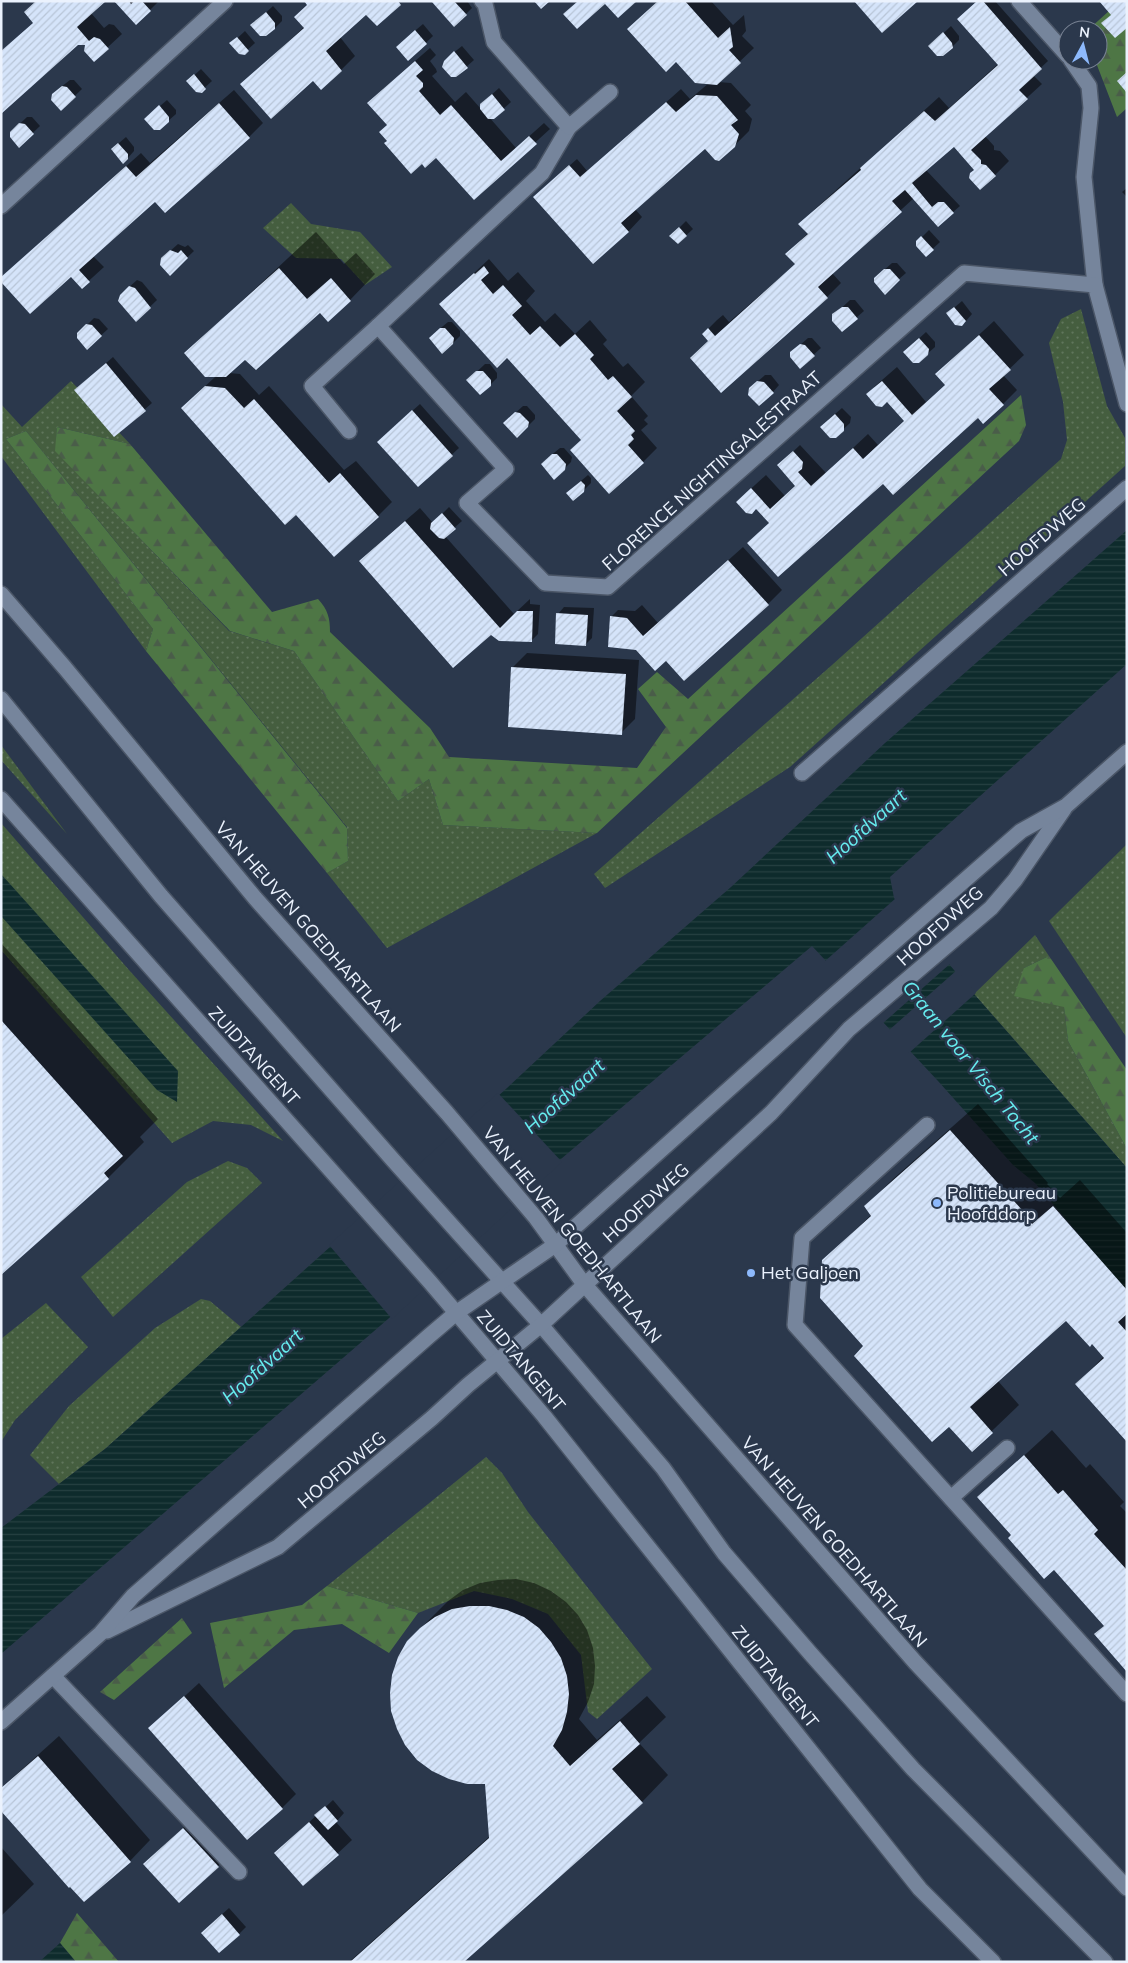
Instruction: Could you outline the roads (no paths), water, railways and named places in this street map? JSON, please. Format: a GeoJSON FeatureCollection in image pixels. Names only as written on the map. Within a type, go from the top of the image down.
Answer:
{"type":"FeatureCollection","features":[{"type":"Feature","properties":{"kind":"street"},"geometry":{"type":"LineString","coordinates":[[1,206],[225,1]]}},
{"type":"Feature","properties":{"kind":"street"},"geometry":{"type":"LineString","coordinates":[[482,1],[485,4],[494,42],[569,128]]}},
{"type":"Feature","properties":{"kind":"street"},"geometry":{"type":"LineString","coordinates":[[1018,1],[1058,45]]}},
{"type":"Feature","properties":{"kind":"street"},"geometry":{"type":"LineString","coordinates":[[1078,70],[1089,86],[1090,103],[1084,177],[1096,285],[1127,404]]}},
{"type":"Feature","properties":{"kind":"street"},"geometry":{"type":"LineString","coordinates":[[349,432],[312,386],[542,173],[569,128],[610,92]]}},
{"type":"Feature","properties":{"kind":"street","name":"FLORENCE NIGHTINGALESTRAAT"},"geometry":{"type":"LineString","coordinates":[[378,326],[506,469],[467,503],[545,583],[608,587],[964,273],[1096,285]]}},
{"type":"Feature","properties":{"kind":"street","name":"HOOFDWEG"},"geometry":{"type":"LineString","coordinates":[[802,774],[1127,488]]}},
{"type":"Feature","properties":{"kind":"street","name":"VAN HEUVEN GOEDHARTLAAN"},"geometry":{"type":"LineString","coordinates":[[1,594],[72,676],[255,898],[447,1113],[536,1218],[584,1284],[915,1662],[1127,1888]]}},
{"type":"Feature","properties":{"kind":"street"},"geometry":{"type":"LineString","coordinates":[[1,699],[161,896],[541,1325],[663,1468],[724,1553],[810,1653],[913,1769],[1105,1962]]}},
{"type":"Feature","properties":{"kind":"street","name":"HOOFDWEG"},"geometry":{"type":"LineString","coordinates":[[1,1722],[101,1634],[133,1596],[456,1313],[555,1245],[826,1002],[1021,831],[1066,806],[1127,752]]}},
{"type":"Feature","properties":{"kind":"street","name":"ZUIDTANGENT"},"geometry":{"type":"LineString","coordinates":[[1,799],[445,1300],[550,1424],[920,1888],[993,1962]]}},
{"type":"Feature","properties":{"kind":"street","name":"HOOFDWEG"},"geometry":{"type":"LineString","coordinates":[[101,1634],[278,1547],[541,1325],[771,1113],[849,1029],[991,908],[1015,880],[1066,806]]}},
{"type":"Feature","properties":{"kind":"street"},"geometry":{"type":"LineString","coordinates":[[927,1125],[802,1238],[795,1325],[1127,1694]]}},
{"type":"Feature","properties":{"kind":"street"},"geometry":{"type":"LineString","coordinates":[[951,1498],[1007,1448]]}},
{"type":"Feature","properties":{"kind":"street"},"geometry":{"type":"LineString","coordinates":[[53,1676],[238,1872]]}},
{"type":"Feature","properties":{"kind":"water"},"geometry":{"type":"Polygon","coordinates":[[[1127,530],[1127,664],[890,877],[894,898],[974,994],[1127,1168],[1127,1291],[1035,1183],[1013,1165],[938,1081],[812,946],[561,1159],[388,1319],[1,1654],[1,1528],[105,1449],[507,1088],[600,1001],[731,887],[885,743],[1127,530]]]}},
{"type":"Feature","properties":{"kind":"water"},"geometry":{"type":"Polygon","coordinates":[[[1,874],[178,1071],[177,1102],[157,1090],[1,916],[1,874]]]}},
{"type":"Feature","properties":{"kind":"water"},"geometry":{"type":"Polygon","coordinates":[[[60,1943],[76,1962],[39,1962],[60,1943]]]}},
{"type":"Feature","properties":{"kind":"place","name":"Politiebureau Hoofddorp"},"geometry":{"type":"Point","coordinates":[937,1203]}},
{"type":"Feature","properties":{"kind":"place","name":"Het Galjoen"},"geometry":{"type":"Point","coordinates":[751,1273]}},
{"type":"Feature","properties":{"kind":"water label","name":"Hoofdvaart"},"geometry":{"type":"Point","coordinates":[866,826]}},
{"type":"Feature","properties":{"kind":"water label","name":"Graan voor Visch Tocht"},"geometry":{"type":"Point","coordinates":[971,1062]}},
{"type":"Feature","properties":{"kind":"water label","name":"Hoofdvaart"},"geometry":{"type":"Point","coordinates":[564,1096]}},
{"type":"Feature","properties":{"kind":"water label","name":"Hoofdvaart"},"geometry":{"type":"Point","coordinates":[262,1366]}}]}
